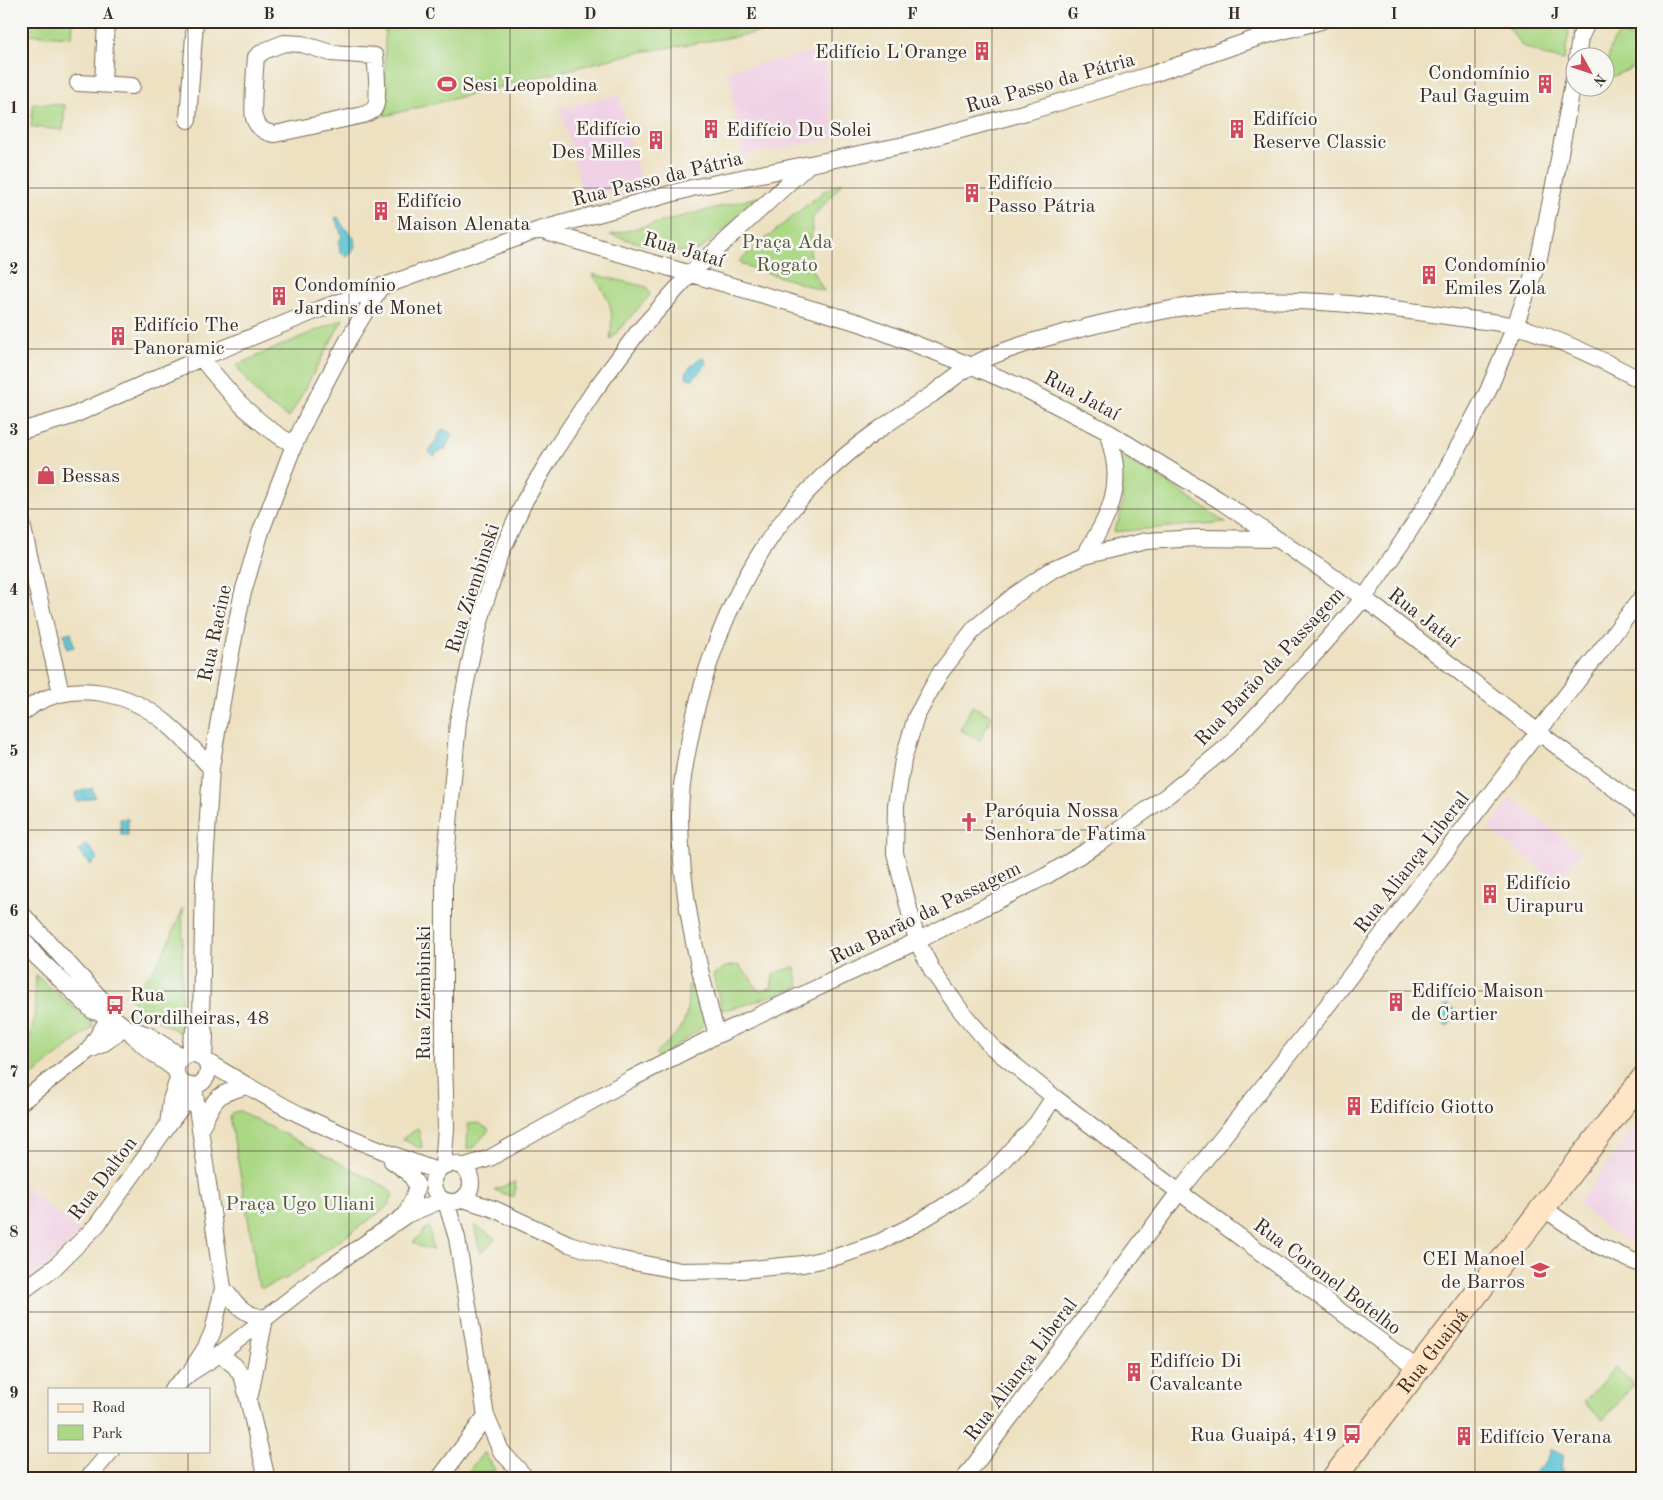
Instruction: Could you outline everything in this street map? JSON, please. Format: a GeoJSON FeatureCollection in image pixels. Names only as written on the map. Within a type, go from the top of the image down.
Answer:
{"type":"FeatureCollection","features":[{"type":"Feature","properties":{"kind":"main road","name":"Rua Guaipá"},"geometry":{"type":"LineString","coordinates":[[1333,1479],[1642,1080]]}},
{"type":"Feature","properties":{"kind":"street"},"geometry":{"type":"LineString","coordinates":[[103,84],[106,21]]}},
{"type":"Feature","properties":{"kind":"street"},"geometry":{"type":"LineString","coordinates":[[188,120],[195,21]]}},
{"type":"Feature","properties":{"kind":"street","name":"Rua Passo da Pátria"},"geometry":{"type":"LineString","coordinates":[[21,431],[72,416],[201,358],[315,311],[539,230],[692,188],[909,144],[1030,111],[1150,75],[1263,36],[1321,21]]}},
{"type":"Feature","properties":{"kind":"street"},"geometry":{"type":"LineString","coordinates":[[1578,21],[1580,38],[1578,48]]}},
{"type":"Feature","properties":{"kind":"street"},"geometry":{"type":"LineString","coordinates":[[1580,38],[1588,21]]}},
{"type":"Feature","properties":{"kind":"street"},"geometry":{"type":"LineString","coordinates":[[284,43],[302,44],[331,53],[376,56],[376,105],[373,110],[363,115],[275,134],[266,133],[260,128],[254,118],[256,58],[264,51],[284,43]]}},
{"type":"Feature","properties":{"kind":"street"},"geometry":{"type":"LineString","coordinates":[[78,83],[132,86]]}},
{"type":"Feature","properties":{"kind":"street","name":"Rua Barão da Passagem"},"geometry":{"type":"LineString","coordinates":[[173,1388],[190,1373],[220,1354],[328,1270],[490,1158],[631,1079],[717,1035],[917,942],[1046,876],[1104,840],[1168,795],[1226,748],[1315,654],[1364,598],[1403,540],[1456,452],[1488,391],[1515,326],[1539,258],[1570,98]]}},
{"type":"Feature","properties":{"kind":"street","name":"Rua Ziembinski"},"geometry":{"type":"LineString","coordinates":[[527,1479],[501,1451],[486,1416],[457,1238],[455,1183],[446,1128],[444,881],[458,721],[472,654],[485,603],[501,553],[521,509],[554,450],[594,391],[638,332],[691,273],[807,166]]}},
{"type":"Feature","properties":{"kind":"street","name":"Rua Jataí"},"geometry":{"type":"LineString","coordinates":[[539,230],[860,323],[972,366],[1023,388],[1108,432],[1219,500],[1364,598],[1538,732],[1642,809]]}},
{"type":"Feature","properties":{"kind":"street","name":"Rua Racine"},"geometry":{"type":"LineString","coordinates":[[185,1072],[202,1084],[209,1072],[205,1060],[205,1036],[201,1018],[204,883],[211,768],[242,596],[261,531],[294,445],[348,340],[381,286]]}},
{"type":"Feature","properties":{"kind":"street"},"geometry":{"type":"LineString","coordinates":[[717,1035],[695,950],[682,858],[680,815],[686,756],[693,721],[708,666],[730,611],[749,573],[769,540],[794,506],[822,476],[852,450],[900,415],[972,366],[1041,339],[1104,322],[1212,303],[1263,300],[1317,301],[1380,306],[1515,326],[1553,339],[1614,366],[1642,381]]}},
{"type":"Feature","properties":{"kind":"street"},"geometry":{"type":"LineString","coordinates":[[201,358],[242,407],[274,433],[294,445]]}},
{"type":"Feature","properties":{"kind":"street"},"geometry":{"type":"LineString","coordinates":[[1084,556],[1106,519],[1116,484],[1115,466],[1108,432]]}},
{"type":"Feature","properties":{"kind":"street"},"geometry":{"type":"LineString","coordinates":[[21,520],[61,694]]}},
{"type":"Feature","properties":{"kind":"street"},"geometry":{"type":"LineString","coordinates":[[21,937],[36,956],[93,1010],[108,1015],[127,1027],[142,1044],[185,1072],[196,1054],[248,1086],[311,1120],[455,1183],[494,1209],[569,1244],[618,1259],[681,1271],[741,1270],[803,1264],[839,1256],[880,1242],[917,1223],[961,1196],[992,1172],[1037,1123],[1054,1097],[992,1047],[961,1011],[933,972],[917,942],[895,853],[896,805],[902,760],[916,717],[940,673],[976,628],[1015,595],[1052,570],[1084,556],[1146,541],[1197,538],[1277,539]]}},
{"type":"Feature","properties":{"kind":"street","name":"Rua Aliança Liberal"},"geometry":{"type":"LineString","coordinates":[[964,1479],[1180,1192],[1317,1020],[1642,597]]}},
{"type":"Feature","properties":{"kind":"street"},"geometry":{"type":"LineString","coordinates":[[21,714],[36,703],[61,694],[87,691],[115,694],[141,705],[164,721],[187,741],[211,768]]}},
{"type":"Feature","properties":{"kind":"street"},"geometry":{"type":"LineString","coordinates":[[21,913],[102,1000],[108,1015]]}},
{"type":"Feature","properties":{"kind":"street"},"geometry":{"type":"LineString","coordinates":[[21,963],[32,956],[36,956]]}},
{"type":"Feature","properties":{"kind":"street"},"geometry":{"type":"LineString","coordinates":[[88,1050],[108,1015]]}},
{"type":"Feature","properties":{"kind":"street","name":"Rua Racine"},"geometry":{"type":"LineString","coordinates":[[190,1373],[206,1347],[213,1331],[223,1288],[201,1128],[185,1072],[192,1036],[201,1018]]}},
{"type":"Feature","properties":{"kind":"street"},"geometry":{"type":"LineString","coordinates":[[21,1102],[88,1050],[100,1046],[127,1027]]}},
{"type":"Feature","properties":{"kind":"street","name":"Rua Dalton"},"geometry":{"type":"LineString","coordinates":[[21,1292],[55,1266],[97,1226],[168,1126],[171,1100],[185,1072]]}},
{"type":"Feature","properties":{"kind":"street"},"geometry":{"type":"LineString","coordinates":[[201,1128],[219,1095],[228,1090],[248,1086]]}},
{"type":"Feature","properties":{"kind":"street","name":"Rua Coronel Botelho"},"geometry":{"type":"LineString","coordinates":[[1054,1097],[1418,1369]]}},
{"type":"Feature","properties":{"kind":"street"},"geometry":{"type":"LineString","coordinates":[[374,1148],[408,1172],[414,1179],[416,1185],[415,1194],[406,1215]]}},
{"type":"Feature","properties":{"kind":"street"},"geometry":{"type":"LineString","coordinates":[[1543,1208],[1597,1245],[1642,1265]]}},
{"type":"Feature","properties":{"kind":"street"},"geometry":{"type":"LineString","coordinates":[[223,1288],[247,1314],[266,1318],[249,1400]]}},
{"type":"Feature","properties":{"kind":"street"},"geometry":{"type":"LineString","coordinates":[[220,1354],[239,1371],[243,1378],[270,1477]]}},
{"type":"Feature","properties":{"kind":"street"},"geometry":{"type":"LineString","coordinates":[[439,1479],[486,1416]]}},
{"type":"Feature","properties":{"kind":"street"},"geometry":{"type":"LineString","coordinates":[[87,1479],[109,1452]]}},
{"type":"Feature","properties":{"kind":"shaded area"},"geometry":{"type":"Polygon","coordinates":[[[824,50],[835,138],[743,156],[728,70],[824,50]]]}},
{"type":"Feature","properties":{"kind":"shaded area"},"geometry":{"type":"Polygon","coordinates":[[[619,95],[641,180],[584,198],[560,108],[619,95]]]}},
{"type":"Feature","properties":{"kind":"shaded area"},"geometry":{"type":"Polygon","coordinates":[[[1511,798],[1581,852],[1558,882],[1488,829],[1511,798]]]}},
{"type":"Feature","properties":{"kind":"shaded area"},"geometry":{"type":"Polygon","coordinates":[[[1642,1118],[1642,1250],[1610,1231],[1578,1204],[1642,1118]]]}},
{"type":"Feature","properties":{"kind":"shaded area"},"geometry":{"type":"Polygon","coordinates":[[[21,1184],[80,1232],[29,1282],[21,1286],[21,1184]]]}},
{"type":"Feature","properties":{"kind":"green space"},"geometry":{"type":"Polygon","coordinates":[[[21,21],[73,21],[72,37],[21,34],[21,21]]]}},
{"type":"Feature","properties":{"kind":"green space","name":"Sesi Leopoldina"},"geometry":{"type":"Polygon","coordinates":[[[385,21],[816,21],[817,23],[635,53],[385,116],[385,21]]]}},
{"type":"Feature","properties":{"kind":"green space"},"geometry":{"type":"Polygon","coordinates":[[[1504,21],[1565,22],[1569,33],[1564,60],[1548,57],[1522,46],[1504,21]]]}},
{"type":"Feature","properties":{"kind":"green space"},"geometry":{"type":"Polygon","coordinates":[[[1620,34],[1642,40],[1642,60],[1630,69],[1616,75],[1616,48],[1610,48],[1620,34]]]}},
{"type":"Feature","properties":{"kind":"green space"},"geometry":{"type":"Polygon","coordinates":[[[33,103],[65,105],[63,130],[31,127],[33,103]]]}},
{"type":"Feature","properties":{"kind":"green space","name":"Praça Ada Rogato"},"geometry":{"type":"Polygon","coordinates":[[[843,182],[813,217],[809,265],[824,291],[743,265],[739,262],[824,191],[843,182]]]}},
{"type":"Feature","properties":{"kind":"green space","name":"Praça Ada Rogato"},"geometry":{"type":"Polygon","coordinates":[[[758,197],[736,220],[701,249],[681,252],[610,235],[758,197]]]}},
{"type":"Feature","properties":{"kind":"green space"},"geometry":{"type":"Polygon","coordinates":[[[592,274],[647,287],[650,295],[610,340],[612,320],[610,305],[592,274]]]}},
{"type":"Feature","properties":{"kind":"green space"},"geometry":{"type":"Polygon","coordinates":[[[343,319],[289,418],[265,402],[236,365],[343,319]]]}},
{"type":"Feature","properties":{"kind":"green space"},"geometry":{"type":"Polygon","coordinates":[[[1118,454],[1168,483],[1225,522],[1113,532],[1121,513],[1123,494],[1118,454]]]}},
{"type":"Feature","properties":{"kind":"green space"},"geometry":{"type":"Polygon","coordinates":[[[972,706],[992,716],[980,740],[960,730],[972,706]]]}},
{"type":"Feature","properties":{"kind":"green space"},"geometry":{"type":"Polygon","coordinates":[[[183,908],[181,1031],[179,1032],[157,1020],[125,995],[146,978],[154,968],[167,945],[183,908]]]}},
{"type":"Feature","properties":{"kind":"green space"},"geometry":{"type":"Polygon","coordinates":[[[738,965],[751,979],[758,991],[771,988],[774,973],[795,967],[799,987],[741,1006],[722,1010],[713,975],[726,967],[738,965]]]}},
{"type":"Feature","properties":{"kind":"green space"},"geometry":{"type":"Polygon","coordinates":[[[36,975],[91,1022],[93,1027],[21,1085],[21,1072],[34,1021],[36,975]]]}},
{"type":"Feature","properties":{"kind":"green space"},"geometry":{"type":"Polygon","coordinates":[[[688,985],[699,985],[705,1019],[700,1029],[659,1058],[655,1054],[678,1031],[685,1018],[688,985]]]}},
{"type":"Feature","properties":{"kind":"green space","name":"Praça Ugo Uliani"},"geometry":{"type":"Polygon","coordinates":[[[240,1111],[369,1178],[393,1193],[390,1203],[383,1210],[287,1278],[262,1288],[255,1273],[254,1255],[230,1117],[233,1112],[240,1111]]]}},
{"type":"Feature","properties":{"kind":"green space"},"geometry":{"type":"Polygon","coordinates":[[[479,1123],[489,1130],[475,1146],[467,1150],[468,1124],[479,1123]]]}},
{"type":"Feature","properties":{"kind":"green space"},"geometry":{"type":"Polygon","coordinates":[[[418,1128],[422,1147],[420,1148],[402,1139],[418,1128]]]}},
{"type":"Feature","properties":{"kind":"green space"},"geometry":{"type":"Polygon","coordinates":[[[515,1182],[516,1188],[513,1197],[494,1190],[515,1182]]]}},
{"type":"Feature","properties":{"kind":"green space"},"geometry":{"type":"Polygon","coordinates":[[[474,1225],[495,1238],[488,1247],[480,1252],[474,1225]]]}},
{"type":"Feature","properties":{"kind":"green space"},"geometry":{"type":"Polygon","coordinates":[[[429,1226],[433,1250],[418,1246],[413,1242],[429,1226]]]}},
{"type":"Feature","properties":{"kind":"green space"},"geometry":{"type":"Polygon","coordinates":[[[1615,1367],[1634,1384],[1603,1420],[1584,1403],[1615,1367]]]}},
{"type":"Feature","properties":{"kind":"green space"},"geometry":{"type":"Polygon","coordinates":[[[484,1452],[496,1471],[467,1473],[484,1452]]]}},
{"type":"Feature","properties":{"kind":"water"},"geometry":{"type":"Polygon","coordinates":[[[338,217],[354,238],[355,246],[352,253],[347,257],[340,252],[339,242],[342,236],[335,218],[338,217]]]}},
{"type":"Feature","properties":{"kind":"water"},"geometry":{"type":"Polygon","coordinates":[[[698,359],[705,359],[706,365],[693,379],[687,378],[686,372],[698,359]]]}},
{"type":"Feature","properties":{"kind":"water"},"geometry":{"type":"Polygon","coordinates":[[[442,429],[453,434],[445,449],[436,453],[435,456],[429,453],[442,429]]]}},
{"type":"Feature","properties":{"kind":"water"},"geometry":{"type":"Polygon","coordinates":[[[71,632],[74,647],[67,649],[64,634],[71,632]]]}},
{"type":"Feature","properties":{"kind":"water"},"geometry":{"type":"Polygon","coordinates":[[[92,788],[95,797],[77,802],[75,793],[92,788]]]}},
{"type":"Feature","properties":{"kind":"water"},"geometry":{"type":"Polygon","coordinates":[[[120,819],[128,819],[128,835],[121,835],[120,819]]]}},
{"type":"Feature","properties":{"kind":"water"},"geometry":{"type":"Polygon","coordinates":[[[86,844],[98,858],[91,865],[78,851],[86,844]]]}},
{"type":"Feature","properties":{"kind":"water"},"geometry":{"type":"Polygon","coordinates":[[[1447,1004],[1458,1013],[1447,1027],[1436,1018],[1447,1004]]]}},
{"type":"Feature","properties":{"kind":"water"},"geometry":{"type":"Polygon","coordinates":[[[1551,1450],[1564,1456],[1560,1466],[1563,1473],[1558,1479],[1532,1479],[1547,1459],[1551,1450]]]}},
{"type":"Feature","properties":{"kind":"place","name":"Edifício L'Orange"},"geometry":{"type":"Point","coordinates":[982,51]}},
{"type":"Feature","properties":{"kind":"place","name":"Sesi Leopoldina"},"geometry":{"type":"Point","coordinates":[447,84]}},
{"type":"Feature","properties":{"kind":"place","name":"Condomínio Paul Gaguim"},"geometry":{"type":"Point","coordinates":[1545,84]}},
{"type":"Feature","properties":{"kind":"place","name":"Edifício Du Solei"},"geometry":{"type":"Point","coordinates":[711,129]}},
{"type":"Feature","properties":{"kind":"place","name":"Edifício Reserve Classic"},"geometry":{"type":"Point","coordinates":[1237,129]}},
{"type":"Feature","properties":{"kind":"place","name":"Edifício Des Milles"},"geometry":{"type":"Point","coordinates":[656,140]}},
{"type":"Feature","properties":{"kind":"place","name":"Edifício Passo Pátria"},"geometry":{"type":"Point","coordinates":[972,193]}},
{"type":"Feature","properties":{"kind":"place","name":"Edifício Maison Alenata"},"geometry":{"type":"Point","coordinates":[381,211]}},
{"type":"Feature","properties":{"kind":"place","name":"Condomínio Emiles Zola"},"geometry":{"type":"Point","coordinates":[1429,275]}},
{"type":"Feature","properties":{"kind":"place","name":"Condomínio Jardins de Monet"},"geometry":{"type":"Point","coordinates":[279,296]}},
{"type":"Feature","properties":{"kind":"place","name":"Edifício The Panoramic"},"geometry":{"type":"Point","coordinates":[118,336]}},
{"type":"Feature","properties":{"kind":"place","name":"Bessas"},"geometry":{"type":"Point","coordinates":[46,475]}},
{"type":"Feature","properties":{"kind":"place","name":"Paróquia Nossa Senhora de Fatima"},"geometry":{"type":"Point","coordinates":[969,822]}},
{"type":"Feature","properties":{"kind":"place","name":"Edifício Uirapuru"},"geometry":{"type":"Point","coordinates":[1490,894]}},
{"type":"Feature","properties":{"kind":"place","name":"Edifício Maison de Cartier"},"geometry":{"type":"Point","coordinates":[1396,1002]}},
{"type":"Feature","properties":{"kind":"place","name":"Rua Cordilheiras, 48"},"geometry":{"type":"Point","coordinates":[115,1005]}},
{"type":"Feature","properties":{"kind":"place","name":"Edifício Giotto"},"geometry":{"type":"Point","coordinates":[1354,1106]}},
{"type":"Feature","properties":{"kind":"place","name":"CEI Manoel de Barros"},"geometry":{"type":"Point","coordinates":[1540,1270]}},
{"type":"Feature","properties":{"kind":"place","name":"Edifício Di Cavalcante"},"geometry":{"type":"Point","coordinates":[1134,1372]}},
{"type":"Feature","properties":{"kind":"place","name":"Rua Guaipá, 419"},"geometry":{"type":"Point","coordinates":[1352,1434]}},
{"type":"Feature","properties":{"kind":"place","name":"Edifício Verana"},"geometry":{"type":"Point","coordinates":[1464,1436]}}]}
